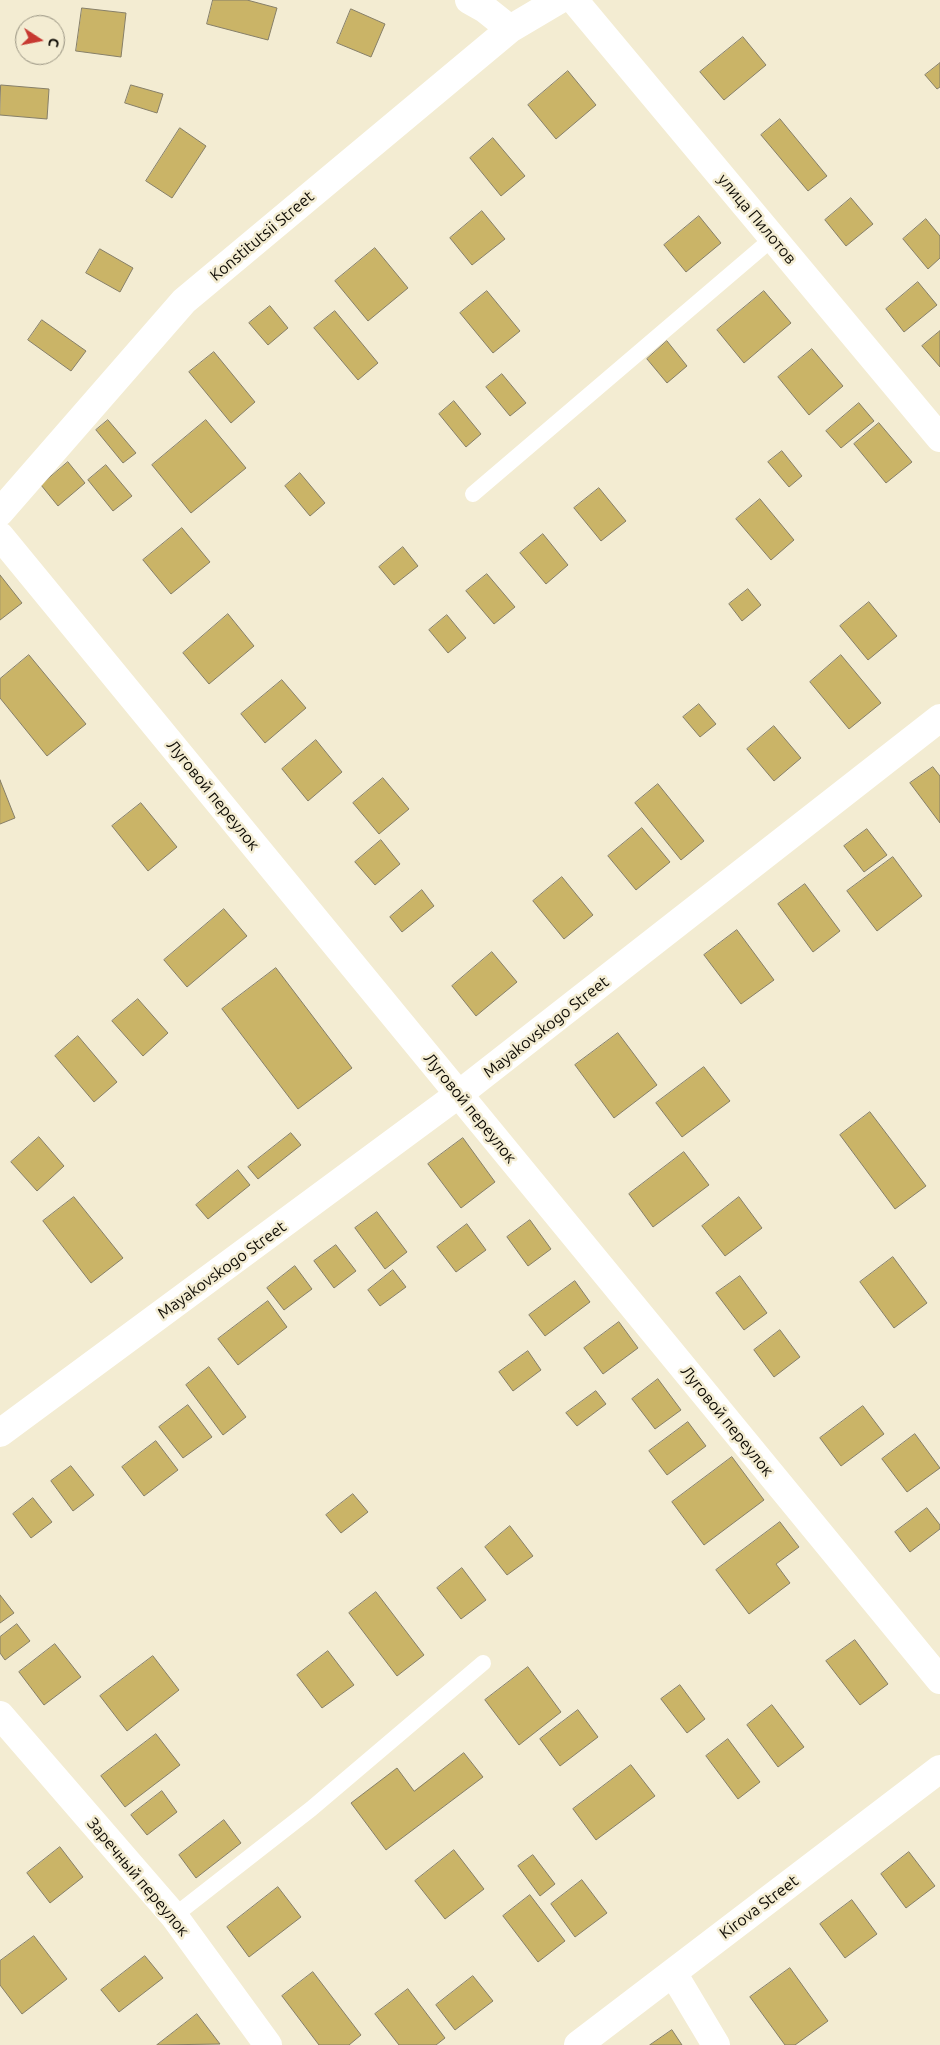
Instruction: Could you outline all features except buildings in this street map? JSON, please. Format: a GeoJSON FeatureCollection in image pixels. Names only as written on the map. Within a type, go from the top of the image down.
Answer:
{"type":"FeatureCollection","features":[{"type":"Feature","properties":{"kind":"street"},"geometry":{"type":"LineString","coordinates":[[469,0],[485,8],[510,29]]}},
{"type":"Feature","properties":{"kind":"street","name":"Konstitutsii Street"},"geometry":{"type":"LineString","coordinates":[[0,512],[184,301],[510,29],[559,0]]}},
{"type":"Feature","properties":{"kind":"street","name":"улица Пилотов"},"geometry":{"type":"LineString","coordinates":[[574,0],[940,438]]}},
{"type":"Feature","properties":{"kind":"street","name":"Луговой переулок"},"geometry":{"type":"LineString","coordinates":[[0,536],[940,1680]]}},
{"type":"Feature","properties":{"kind":"street","name":"Mayakovskogo Street"},"geometry":{"type":"LineString","coordinates":[[0,1433],[459,1094],[940,718]]}},
{"type":"Feature","properties":{"kind":"street","name":"Заречный переулок"},"geometry":{"type":"LineString","coordinates":[[0,1715],[174,1916],[268,2045]]}},
{"type":"Feature","properties":{"kind":"street","name":"Kirova Street"},"geometry":{"type":"LineString","coordinates":[[578,2045],[940,1770]]}},
{"type":"Feature","properties":{"kind":"street"},"geometry":{"type":"LineString","coordinates":[[673,1973],[716,2045]]}},
{"type":"Feature","properties":{"kind":"lane"},"geometry":{"type":"LineString","coordinates":[[473,494],[773,238]]}},
{"type":"Feature","properties":{"kind":"lane"},"geometry":{"type":"LineString","coordinates":[[174,1916],[311,1809],[483,1662]]}}]}
